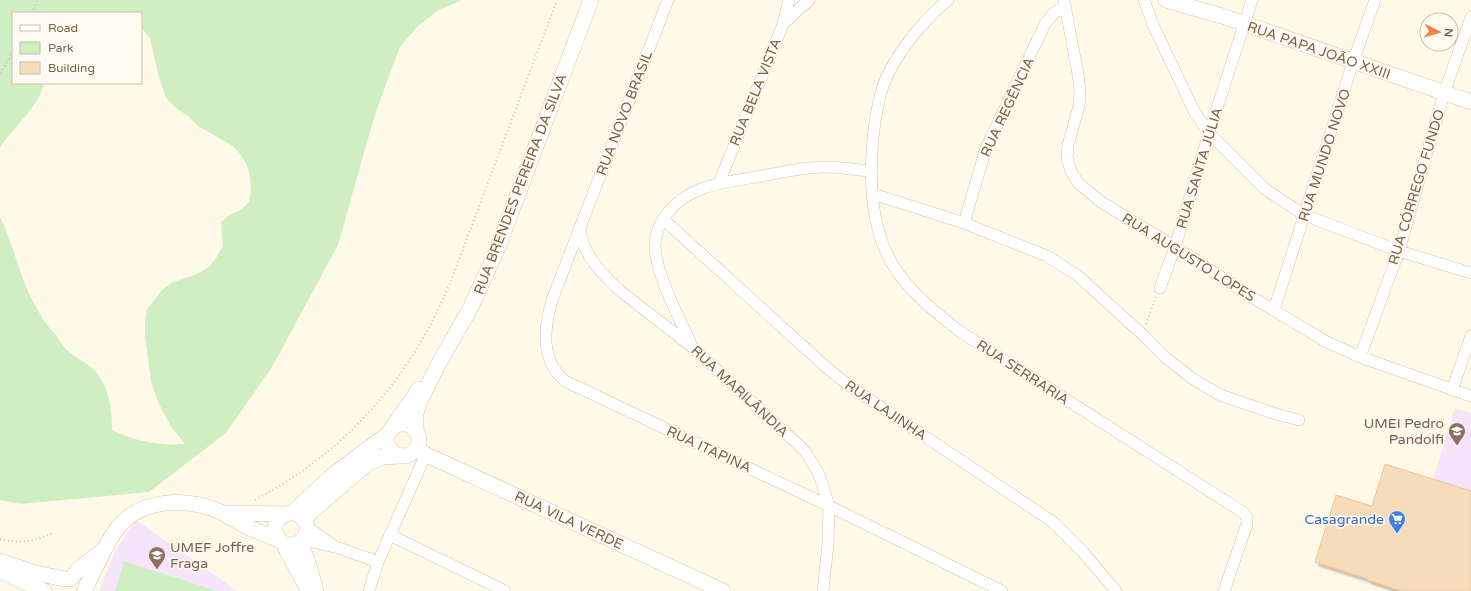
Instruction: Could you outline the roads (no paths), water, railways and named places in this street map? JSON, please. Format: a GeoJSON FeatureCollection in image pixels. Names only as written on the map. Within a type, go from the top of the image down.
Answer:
{"type":"FeatureCollection","features":[{"type":"Feature","properties":{"kind":"main road","name":"RUA BRENDES PEREIRA DA SILVA"},"geometry":{"type":"LineString","coordinates":[[416,430],[417,407],[439,363],[470,309],[496,252],[591,0]]}},
{"type":"Feature","properties":{"kind":"main road","name":"RUA PAPA JOÃO XXIII"},"geometry":{"type":"LineString","coordinates":[[1166,0],[1244,24],[1471,102]]}},
{"type":"Feature","properties":{"kind":"main road","name":"RUA BRENDES PEREIRA DA SILVA"},"geometry":{"type":"LineString","coordinates":[[299,529],[334,474],[390,431],[409,402],[439,363]]}},
{"type":"Feature","properties":{"kind":"main road"},"geometry":{"type":"LineString","coordinates":[[83,591],[121,524],[129,516],[148,506],[180,502],[206,506],[223,513],[249,528],[289,545],[295,545],[299,529],[368,463],[382,457],[400,456],[421,452],[419,436],[416,430],[411,426],[404,424],[398,424],[390,431],[386,441],[388,448],[393,453],[400,456]]}},
{"type":"Feature","properties":{"kind":"main road","name":"RUA VILA VERDE"},"geometry":{"type":"LineString","coordinates":[[421,452],[723,591]]}},
{"type":"Feature","properties":{"kind":"main road"},"geometry":{"type":"LineString","coordinates":[[223,513],[299,529]]}},
{"type":"Feature","properties":{"kind":"main road"},"geometry":{"type":"LineString","coordinates":[[309,591],[276,534],[275,528],[281,517],[299,529],[316,591]]}},
{"type":"Feature","properties":{"kind":"main road"},"geometry":{"type":"LineString","coordinates":[[54,591],[55,586],[59,582],[67,579],[100,554],[110,541]]}},
{"type":"Feature","properties":{"kind":"main road"},"geometry":{"type":"LineString","coordinates":[[0,561],[36,572],[75,580],[83,591]]}},
{"type":"Feature","properties":{"kind":"main road"},"geometry":{"type":"LineString","coordinates":[[0,571],[44,591]]}},
{"type":"Feature","properties":{"kind":"street","name":"RUA NOVO BRASIL"},"geometry":{"type":"LineString","coordinates":[[580,226],[668,0]]}},
{"type":"Feature","properties":{"kind":"street","name":"RUA BELA VISTA"},"geometry":{"type":"LineString","coordinates":[[719,183],[783,24],[789,0]]}},
{"type":"Feature","properties":{"kind":"street"},"geometry":{"type":"LineString","coordinates":[[783,24],[809,0]]}},
{"type":"Feature","properties":{"kind":"street","name":"RUA SERRARIA"},"geometry":{"type":"LineString","coordinates":[[948,0],[930,16],[907,45],[883,86],[878,103],[871,171],[875,216],[880,235],[889,258],[901,277],[941,317],[962,333],[1244,513],[1247,518],[1247,524],[1224,591]]}},
{"type":"Feature","properties":{"kind":"street"},"geometry":{"type":"LineString","coordinates":[[1144,0],[1151,22],[1195,113],[1209,133],[1265,189],[1304,215],[1399,250],[1471,273]]}},
{"type":"Feature","properties":{"kind":"street","name":"RUA SANTA JÚLIA"},"geometry":{"type":"LineString","coordinates":[[1160,288],[1175,247],[1209,133],[1252,0]]}},
{"type":"Feature","properties":{"kind":"street","name":"RUA MUNDO NOVO"},"geometry":{"type":"LineString","coordinates":[[1274,310],[1353,62],[1375,0]]}},
{"type":"Feature","properties":{"kind":"street","name":"RUA REGÊNCIA"},"geometry":{"type":"LineString","coordinates":[[964,223],[986,148],[1045,24],[1064,3]]}},
{"type":"Feature","properties":{"kind":"street","name":"RUA AUGUSTO LOPES"},"geometry":{"type":"LineString","coordinates":[[1064,3],[1080,90],[1079,106],[1068,145],[1067,158],[1070,171],[1078,184],[1101,202],[1325,341],[1360,357],[1471,396]]}},
{"type":"Feature","properties":{"kind":"street","name":"RUA CÓRREGO FUNDO"},"geometry":{"type":"LineString","coordinates":[[1360,357],[1399,250],[1444,93],[1471,17]]}},
{"type":"Feature","properties":{"kind":"street"},"geometry":{"type":"LineString","coordinates":[[691,346],[660,273],[656,258],[655,244],[658,231],[663,219],[680,199],[689,194],[719,183],[810,167],[871,171]]}},
{"type":"Feature","properties":{"kind":"street"},"geometry":{"type":"LineString","coordinates":[[873,194],[964,223],[1047,256],[1077,275],[1180,370],[1220,395],[1279,415],[1300,420]]}},
{"type":"Feature","properties":{"kind":"street","name":"RUA LAJINHA"},"geometry":{"type":"LineString","coordinates":[[663,219],[827,368],[851,387],[1053,522],[1083,552],[1116,591]]}},
{"type":"Feature","properties":{"kind":"street","name":"RUA MARILÂNDIA"},"geometry":{"type":"LineString","coordinates":[[580,226],[581,239],[585,248],[597,268],[609,281],[691,346],[805,451],[819,474],[829,506],[828,544],[823,591]]}},
{"type":"Feature","properties":{"kind":"street","name":"RUA ITAPINA"},"geometry":{"type":"LineString","coordinates":[[580,226],[547,317],[545,333],[546,347],[556,374],[565,381],[829,506],[1002,591]]}},
{"type":"Feature","properties":{"kind":"street"},"geometry":{"type":"LineString","coordinates":[[1452,390],[1471,336]]}},
{"type":"Feature","properties":{"kind":"street"},"geometry":{"type":"LineString","coordinates":[[369,591],[378,562],[390,535],[421,452]]}},
{"type":"Feature","properties":{"kind":"street"},"geometry":{"type":"LineString","coordinates":[[299,529],[339,548],[378,562]]}},
{"type":"Feature","properties":{"kind":"street"},"geometry":{"type":"LineString","coordinates":[[390,535],[505,591]]}},
{"type":"Feature","properties":{"kind":"place","name":"UMEI Pedro Pandolfi"},"geometry":{"type":"Point","coordinates":[1457,446]}},
{"type":"Feature","properties":{"kind":"place","name":"Casagrande"},"geometry":{"type":"Point","coordinates":[1397,534]}},
{"type":"Feature","properties":{"kind":"place","name":"UMEF Joffre Fraga"},"geometry":{"type":"Point","coordinates":[157,570]}}]}
